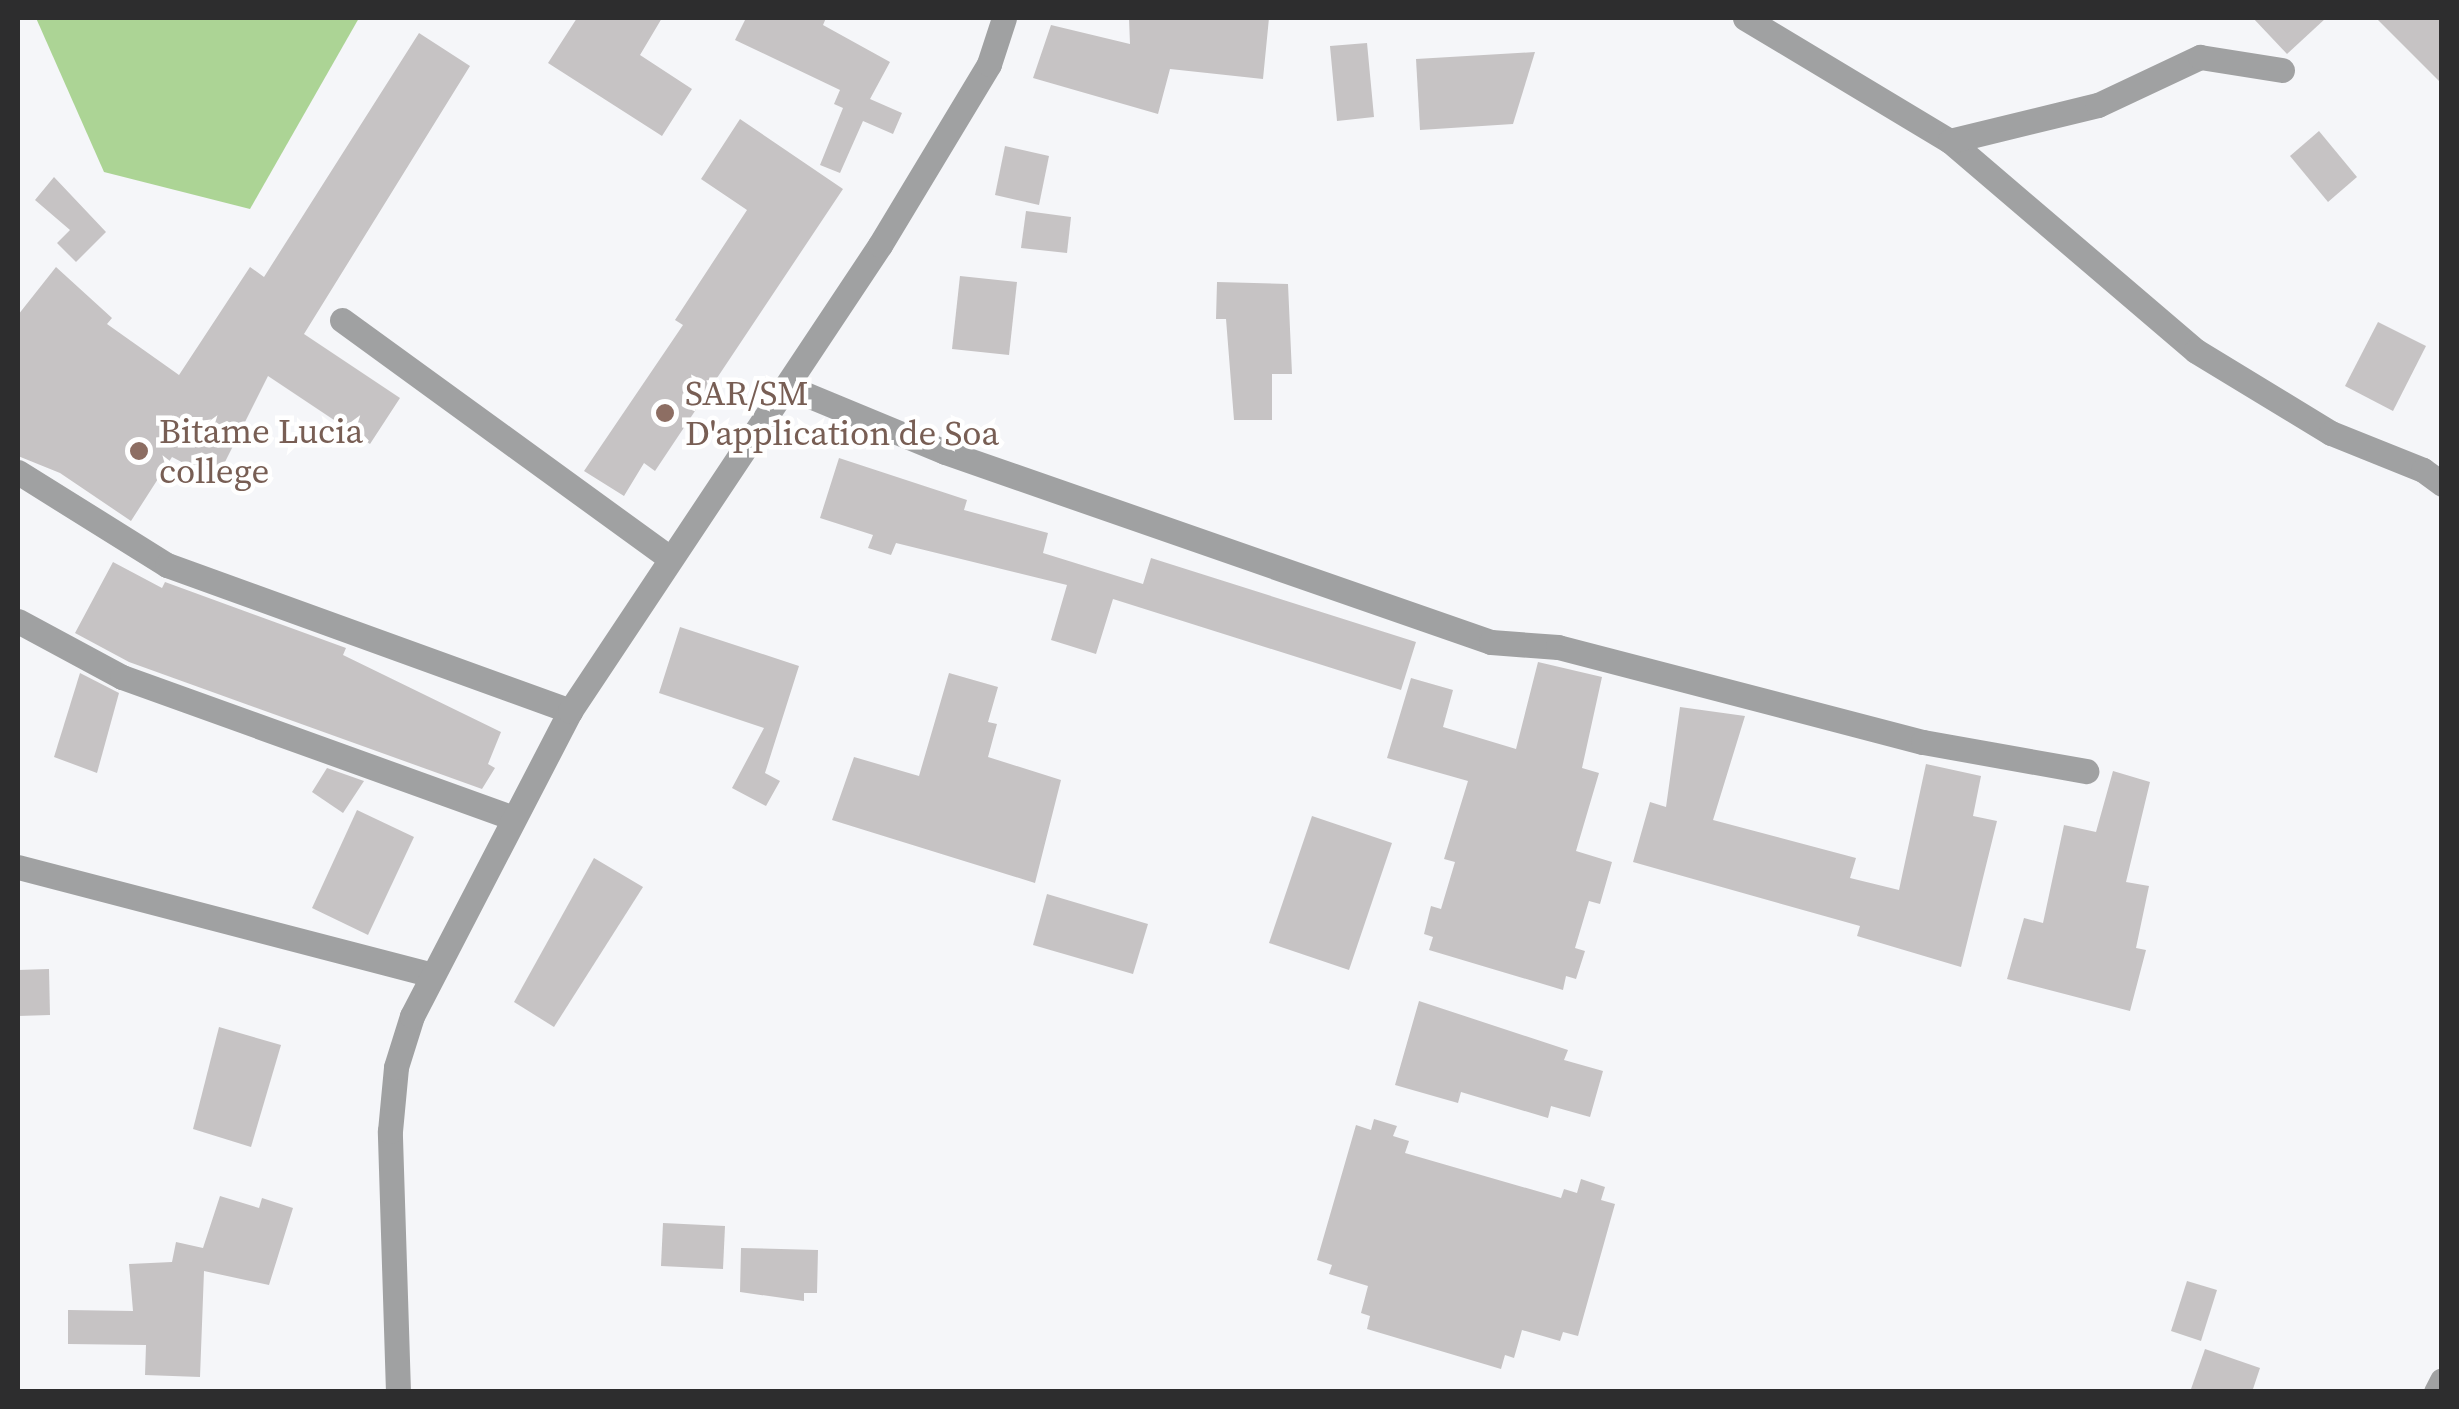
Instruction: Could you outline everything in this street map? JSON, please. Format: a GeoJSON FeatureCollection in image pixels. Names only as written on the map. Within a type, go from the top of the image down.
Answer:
{"type":"FeatureCollection","features":[{"type":"Feature","properties":{"kind":"street"},"geometry":{"type":"LineString","coordinates":[[398,1392],[390,1131],[396,1067],[432,975],[511,817],[570,711],[669,558],[788,387],[989,64],[1004,18]]}},
{"type":"Feature","properties":{"kind":"street"},"geometry":{"type":"LineString","coordinates":[[1744,18],[1950,141],[2196,351],[2331,433],[2423,470],[2442,484]]}},
{"type":"Feature","properties":{"kind":"street"},"geometry":{"type":"LineString","coordinates":[[1950,141],[2098,105],[2200,57],[2282,70]]}},
{"type":"Feature","properties":{"kind":"street"},"geometry":{"type":"LineString","coordinates":[[342,320],[669,558]]}},
{"type":"Feature","properties":{"kind":"street"},"geometry":{"type":"LineString","coordinates":[[788,387],[945,452],[1473,637],[1558,647],[1904,738],[2086,771]]}},
{"type":"Feature","properties":{"kind":"street"},"geometry":{"type":"LineString","coordinates":[[18,472],[168,564],[570,711]]}},
{"type":"Feature","properties":{"kind":"street"},"geometry":{"type":"LineString","coordinates":[[18,621],[122,677],[511,817]]}},
{"type":"Feature","properties":{"kind":"street"},"geometry":{"type":"LineString","coordinates":[[18,867],[432,975]]}},
{"type":"Feature","properties":{"kind":"street"},"geometry":{"type":"LineString","coordinates":[[2436,1392],[2442,1380]]}},
{"type":"Feature","properties":{"kind":"green space"},"geometry":{"type":"Polygon","coordinates":[[[36,18],[359,18],[250,209],[104,172],[36,18]]]}},
{"type":"Feature","properties":{"kind":"building"},"geometry":{"type":"Polygon","coordinates":[[[577,18],[662,18],[640,55],[692,89],[662,136],[548,63],[577,18]]]}},
{"type":"Feature","properties":{"kind":"building"},"geometry":{"type":"Polygon","coordinates":[[[746,18],[826,18],[823,25],[890,62],[870,99],[902,113],[893,134],[863,121],[840,173],[820,165],[843,108],[834,104],[840,90],[735,40],[746,18]]]}},
{"type":"Feature","properties":{"kind":"building"},"geometry":{"type":"Polygon","coordinates":[[[1129,18],[1269,18],[1263,79],[1170,69],[1158,114],[1033,78],[1051,25],[1130,44],[1129,18]]]}},
{"type":"Feature","properties":{"kind":"building"},"geometry":{"type":"Polygon","coordinates":[[[2253,18],[2326,18],[2287,54],[2253,18]]]}},
{"type":"Feature","properties":{"kind":"building"},"geometry":{"type":"Polygon","coordinates":[[[2376,18],[2442,18],[2442,84],[2376,18]]]}},
{"type":"Feature","properties":{"kind":"building"},"geometry":{"type":"Polygon","coordinates":[[[419,33],[470,66],[304,334],[400,398],[370,444],[268,376],[216,480],[172,457],[131,521],[60,473],[18,456],[18,315],[56,267],[112,318],[107,324],[179,375],[250,267],[264,277],[419,33]]]}},
{"type":"Feature","properties":{"kind":"building"},"geometry":{"type":"Polygon","coordinates":[[[1367,43],[1374,117],[1337,121],[1330,46],[1367,43]]]}},
{"type":"Feature","properties":{"kind":"building"},"geometry":{"type":"Polygon","coordinates":[[[1535,52],[1513,124],[1420,130],[1416,59],[1535,52]]]}},
{"type":"Feature","properties":{"kind":"building"},"geometry":{"type":"Polygon","coordinates":[[[740,119],[843,189],[655,471],[644,463],[624,496],[584,471],[683,325],[675,320],[747,210],[701,179],[740,119]]]}},
{"type":"Feature","properties":{"kind":"building"},"geometry":{"type":"Polygon","coordinates":[[[2319,131],[2357,177],[2328,202],[2290,156],[2319,131]]]}},
{"type":"Feature","properties":{"kind":"building"},"geometry":{"type":"Polygon","coordinates":[[[1005,146],[1049,156],[1039,205],[995,195],[1005,146]]]}},
{"type":"Feature","properties":{"kind":"building"},"geometry":{"type":"Polygon","coordinates":[[[54,177],[106,232],[76,262],[57,243],[70,230],[35,200],[54,177]]]}},
{"type":"Feature","properties":{"kind":"building"},"geometry":{"type":"Polygon","coordinates":[[[1026,211],[1071,217],[1067,253],[1021,248],[1026,211]]]}},
{"type":"Feature","properties":{"kind":"building"},"geometry":{"type":"Polygon","coordinates":[[[960,276],[1017,282],[1009,355],[952,349],[960,276]]]}},
{"type":"Feature","properties":{"kind":"building"},"geometry":{"type":"Polygon","coordinates":[[[1217,282],[1288,284],[1292,374],[1272,374],[1272,420],[1234,420],[1226,319],[1216,319],[1217,282]]]}},
{"type":"Feature","properties":{"kind":"building"},"geometry":{"type":"Polygon","coordinates":[[[2378,322],[2426,346],[2393,411],[2345,386],[2378,322]]]}},
{"type":"Feature","properties":{"kind":"building"},"geometry":{"type":"Polygon","coordinates":[[[839,458],[967,500],[964,510],[1048,533],[1043,553],[1143,584],[1151,558],[1416,642],[1401,690],[1113,599],[1096,654],[1051,640],[1067,585],[896,543],[891,555],[868,548],[873,535],[820,518],[839,458]]]}},
{"type":"Feature","properties":{"kind":"building"},"geometry":{"type":"Polygon","coordinates":[[[113,562],[162,588],[165,582],[346,648],[343,655],[501,732],[488,764],[495,768],[482,789],[129,662],[75,633],[113,562]]]}},
{"type":"Feature","properties":{"kind":"building"},"geometry":{"type":"Polygon","coordinates":[[[680,627],[799,666],[765,773],[780,781],[766,806],[732,788],[764,728],[659,693],[680,627]]]}},
{"type":"Feature","properties":{"kind":"building"},"geometry":{"type":"Polygon","coordinates":[[[1538,662],[1602,677],[1582,768],[1599,773],[1576,851],[1612,862],[1600,904],[1589,901],[1575,948],[1585,951],[1576,979],[1566,976],[1563,990],[1429,950],[1433,937],[1424,934],[1431,906],[1441,909],[1455,862],[1444,859],[1468,781],[1387,758],[1411,678],[1453,690],[1443,727],[1516,749],[1538,662]]]}},
{"type":"Feature","properties":{"kind":"building"},"geometry":{"type":"Polygon","coordinates":[[[80,673],[119,693],[97,773],[54,757],[80,673]]]}},
{"type":"Feature","properties":{"kind":"building"},"geometry":{"type":"Polygon","coordinates":[[[949,673],[998,687],[988,722],[997,724],[988,757],[1061,780],[1035,883],[832,820],[854,757],[919,776],[949,673]]]}},
{"type":"Feature","properties":{"kind":"building"},"geometry":{"type":"Polygon","coordinates":[[[1680,707],[1745,716],[1713,820],[1856,858],[1850,878],[1899,890],[1926,764],[1981,776],[1973,816],[1997,821],[1961,967],[1857,936],[1860,926],[1633,862],[1650,802],[1666,807],[1680,707]]]}},
{"type":"Feature","properties":{"kind":"building"},"geometry":{"type":"Polygon","coordinates":[[[327,768],[364,781],[343,813],[312,792],[327,768]]]}},
{"type":"Feature","properties":{"kind":"building"},"geometry":{"type":"Polygon","coordinates":[[[2113,771],[2150,782],[2126,882],[2149,886],[2136,948],[2146,950],[2130,1011],[2007,979],[2024,918],[2043,923],[2064,825],[2096,832],[2113,771]]]}},
{"type":"Feature","properties":{"kind":"building"},"geometry":{"type":"Polygon","coordinates":[[[357,810],[414,837],[368,935],[312,908],[357,810]]]}},
{"type":"Feature","properties":{"kind":"building"},"geometry":{"type":"Polygon","coordinates":[[[1312,816],[1392,843],[1349,970],[1269,943],[1312,816]]]}},
{"type":"Feature","properties":{"kind":"building"},"geometry":{"type":"Polygon","coordinates":[[[594,858],[643,887],[554,1027],[514,1002],[594,858]]]}},
{"type":"Feature","properties":{"kind":"building"},"geometry":{"type":"Polygon","coordinates":[[[1047,894],[1148,924],[1133,974],[1033,945],[1047,894]]]}},
{"type":"Feature","properties":{"kind":"building"},"geometry":{"type":"Polygon","coordinates":[[[49,969],[50,1015],[18,1016],[18,970],[49,969]]]}},
{"type":"Feature","properties":{"kind":"building"},"geometry":{"type":"Polygon","coordinates":[[[1419,1001],[1568,1050],[1564,1060],[1603,1071],[1590,1117],[1551,1106],[1548,1118],[1461,1092],[1458,1103],[1395,1085],[1419,1001]]]}},
{"type":"Feature","properties":{"kind":"building"},"geometry":{"type":"Polygon","coordinates":[[[219,1027],[281,1045],[251,1147],[193,1129],[219,1027]]]}},
{"type":"Feature","properties":{"kind":"building"},"geometry":{"type":"Polygon","coordinates":[[[1374,1119],[1397,1126],[1393,1136],[1409,1141],[1405,1153],[1561,1198],[1564,1189],[1577,1193],[1581,1179],[1605,1187],[1601,1200],[1615,1204],[1578,1336],[1563,1332],[1560,1341],[1522,1330],[1514,1358],[1505,1355],[1501,1369],[1367,1329],[1370,1316],[1361,1313],[1368,1286],[1329,1274],[1332,1265],[1317,1260],[1356,1125],[1371,1130],[1374,1119]]]}},
{"type":"Feature","properties":{"kind":"building"},"geometry":{"type":"Polygon","coordinates":[[[220,1196],[259,1208],[262,1198],[293,1208],[269,1285],[204,1271],[200,1377],[145,1375],[146,1345],[68,1344],[68,1310],[133,1311],[129,1264],[172,1262],[176,1242],[203,1248],[220,1196]]]}},
{"type":"Feature","properties":{"kind":"building"},"geometry":{"type":"Polygon","coordinates":[[[663,1223],[725,1226],[723,1269],[661,1266],[663,1223]]]}},
{"type":"Feature","properties":{"kind":"building"},"geometry":{"type":"Polygon","coordinates":[[[741,1248],[818,1250],[817,1293],[804,1293],[804,1301],[740,1292],[741,1248]]]}},
{"type":"Feature","properties":{"kind":"building"},"geometry":{"type":"Polygon","coordinates":[[[2187,1281],[2217,1290],[2201,1341],[2171,1331],[2187,1281]]]}},
{"type":"Feature","properties":{"kind":"building"},"geometry":{"type":"Polygon","coordinates":[[[2205,1349],[2260,1368],[2252,1392],[2190,1392],[2205,1349]]]}},
{"type":"Feature","properties":{"kind":"place","name":"SAR/SM D'application de Soa"},"geometry":{"type":"Point","coordinates":[665,413]}},
{"type":"Feature","properties":{"kind":"place","name":"Bitame Lucia college"},"geometry":{"type":"Point","coordinates":[139,451]}}]}
